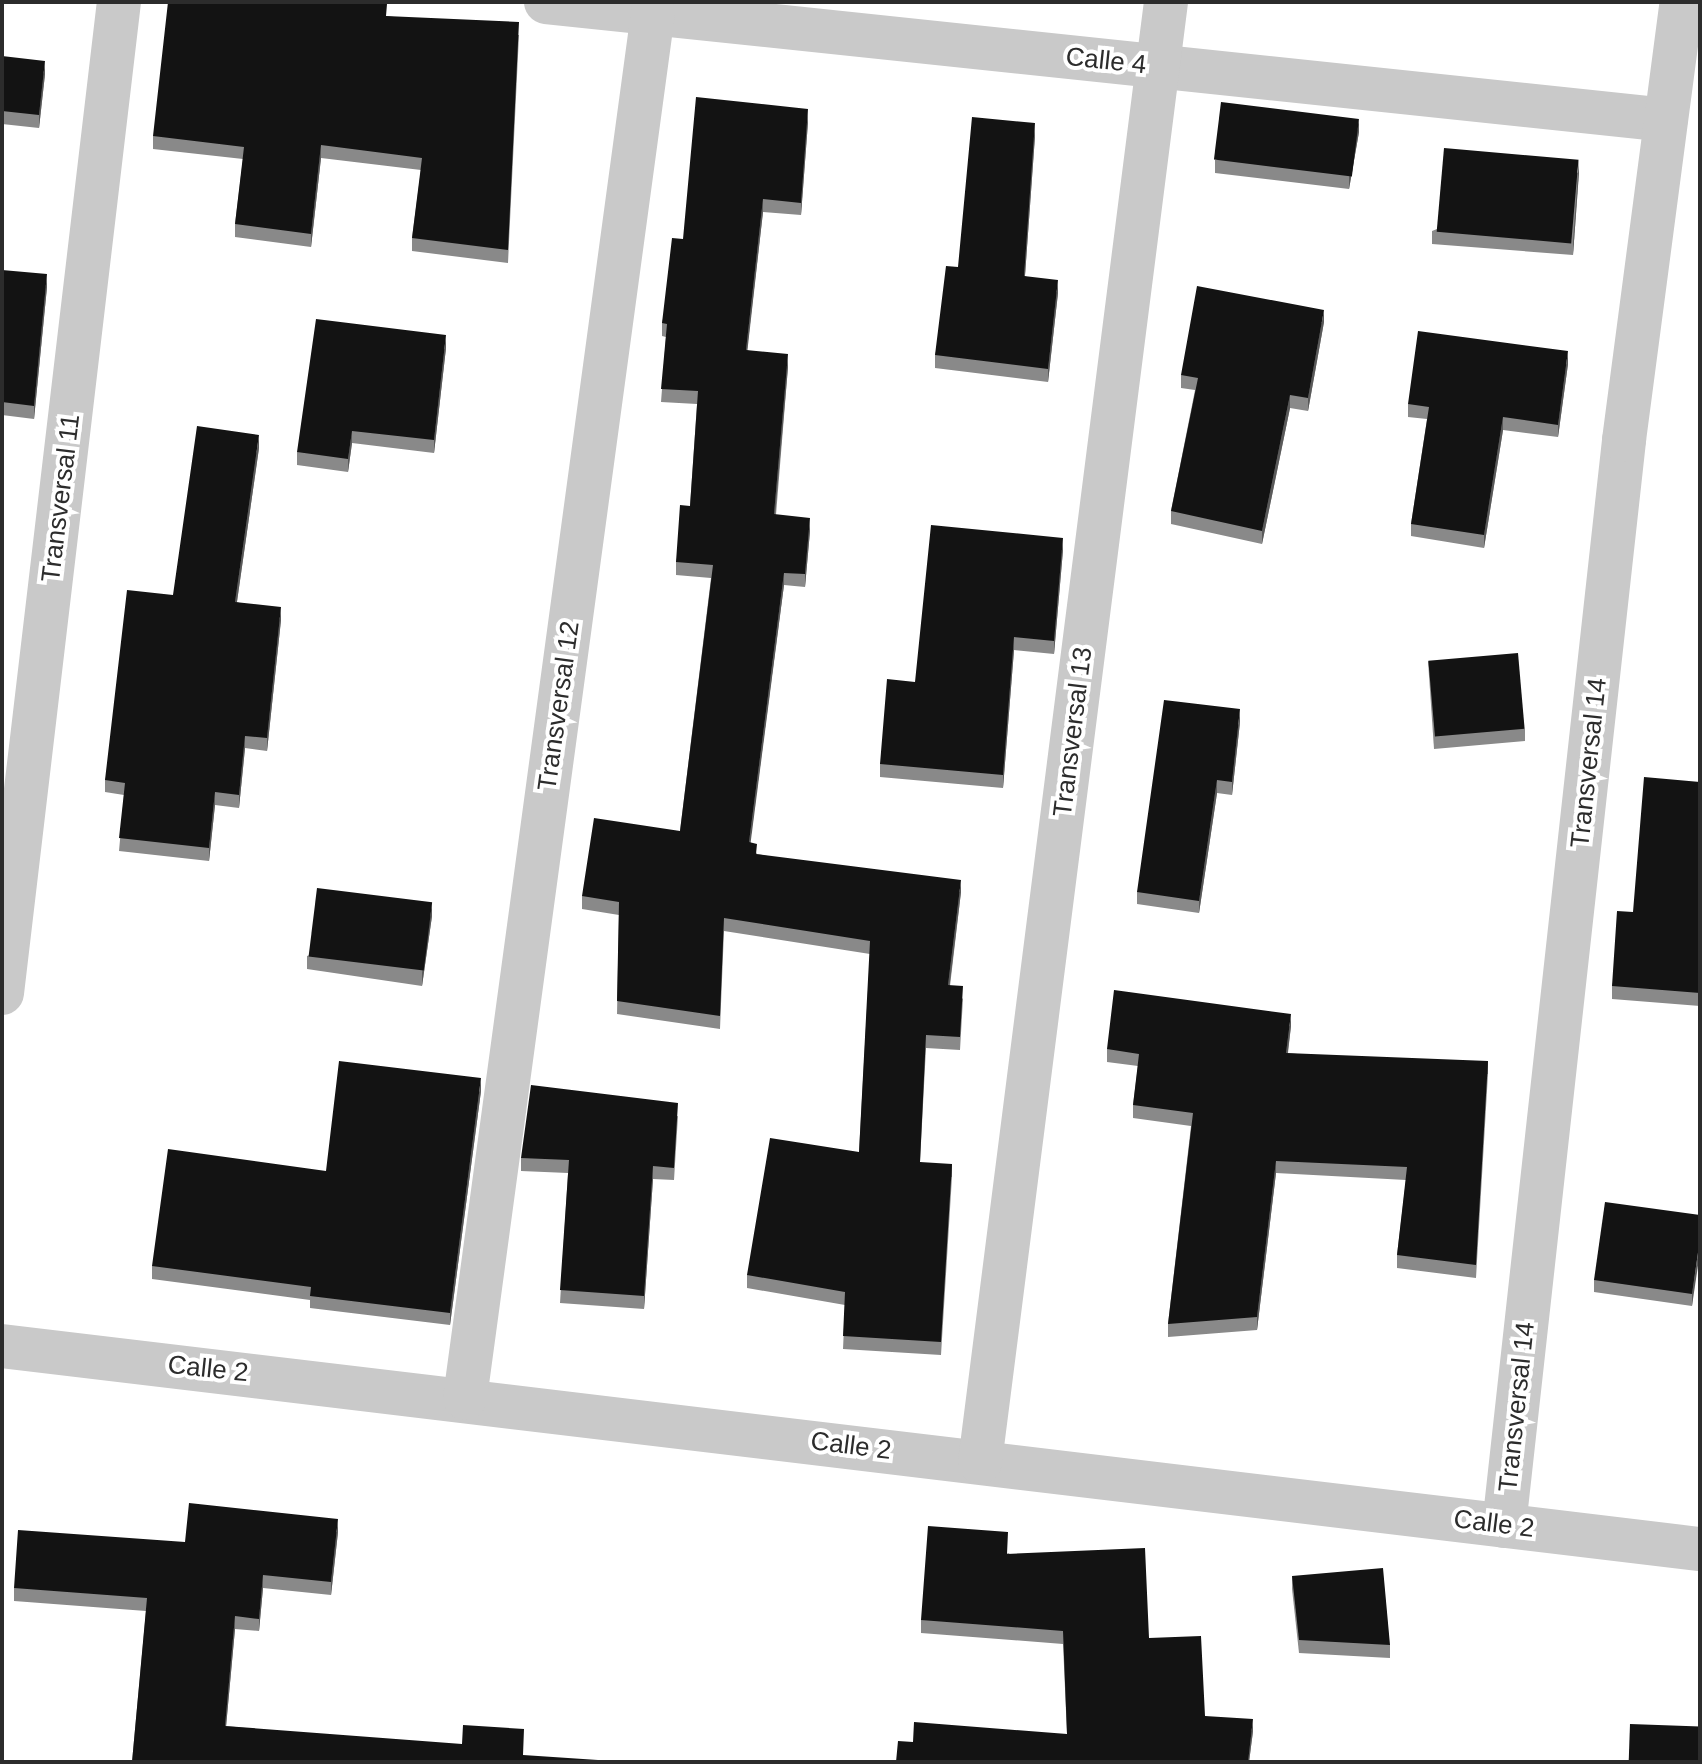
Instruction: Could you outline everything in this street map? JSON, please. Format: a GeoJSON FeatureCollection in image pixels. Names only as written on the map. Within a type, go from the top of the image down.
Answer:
{"type":"FeatureCollection","features":[{"type":"Feature","properties":{"kind":"street","name":"Transversal 11"},"geometry":{"type":"LineString","coordinates":[[2,993],[119,2]]}},
{"type":"Feature","properties":{"kind":"street","name":"Calle 4"},"geometry":{"type":"LineString","coordinates":[[546,2],[1158,67],[1676,143]]}},
{"type":"Feature","properties":{"kind":"street","name":"Transversal 13"},"geometry":{"type":"LineString","coordinates":[[980,1462],[1166,2]]}},
{"type":"Feature","properties":{"kind":"street","name":"Transversal 14"},"geometry":{"type":"LineString","coordinates":[[1504,1526],[1624,440],[1676,143],[1682,2]]}},
{"type":"Feature","properties":{"kind":"street","name":"Transversal 12"},"geometry":{"type":"LineString","coordinates":[[465,1398],[653,13]]}},
{"type":"Feature","properties":{"kind":"street","name":"Calle 2"},"geometry":{"type":"LineString","coordinates":[[2,1346],[465,1398],[1700,1549]]}},
{"type":"Feature","properties":{"kind":"building"},"geometry":{"type":"Polygon","coordinates":[[[168,2],[373,2],[387,4],[386,16],[519,22],[508,250],[412,238],[422,158],[321,145],[311,234],[235,224],[244,147],[153,136],[168,2]]]}},
{"type":"Feature","properties":{"kind":"building"},"geometry":{"type":"Polygon","coordinates":[[[2,56],[45,61],[39,115],[2,111],[2,56]]]}},
{"type":"Feature","properties":{"kind":"building"},"geometry":{"type":"Polygon","coordinates":[[[696,97],[808,109],[801,203],[763,199],[746,350],[788,354],[774,514],[810,518],[805,574],[784,573],[749,842],[757,844],[756,854],[961,880],[948,985],[963,986],[960,1037],[926,1035],[920,1162],[952,1164],[941,1342],[843,1336],[845,1292],[747,1275],[770,1138],[859,1152],[870,941],[724,918],[720,1016],[617,1001],[619,902],[582,896],[594,818],[680,831],[713,565],[676,562],[680,505],[690,506],[698,391],[661,389],[667,324],[662,323],[672,238],[683,239],[696,97]]]}},
{"type":"Feature","properties":{"kind":"building"},"geometry":{"type":"Polygon","coordinates":[[[1221,102],[1359,119],[1352,177],[1214,160],[1221,102]]]}},
{"type":"Feature","properties":{"kind":"building"},"geometry":{"type":"Polygon","coordinates":[[[972,117],[1035,123],[1024,276],[1058,280],[1048,369],[935,355],[946,266],[958,267],[972,117]]]}},
{"type":"Feature","properties":{"kind":"building"},"geometry":{"type":"Polygon","coordinates":[[[1444,148],[1578,160],[1571,243],[1437,232],[1444,148]]]}},
{"type":"Feature","properties":{"kind":"building"},"geometry":{"type":"Polygon","coordinates":[[[2,270],[47,274],[34,406],[2,402],[2,270]]]}},
{"type":"Feature","properties":{"kind":"building"},"geometry":{"type":"Polygon","coordinates":[[[1197,286],[1324,310],[1308,398],[1290,395],[1262,531],[1171,511],[1198,378],[1181,375],[1197,286]]]}},
{"type":"Feature","properties":{"kind":"building"},"geometry":{"type":"Polygon","coordinates":[[[316,319],[446,335],[434,440],[352,431],[348,459],[297,452],[316,319]]]}},
{"type":"Feature","properties":{"kind":"building"},"geometry":{"type":"Polygon","coordinates":[[[1418,331],[1568,351],[1558,425],[1503,417],[1484,535],[1411,524],[1429,407],[1408,404],[1418,331]]]}},
{"type":"Feature","properties":{"kind":"building"},"geometry":{"type":"Polygon","coordinates":[[[197,426],[259,435],[235,602],[281,607],[267,738],[245,736],[239,795],[215,792],[209,848],[119,838],[125,783],[105,780],[127,590],[173,595],[197,426]]]}},
{"type":"Feature","properties":{"kind":"building"},"geometry":{"type":"Polygon","coordinates":[[[931,525],[1063,538],[1054,641],[1014,637],[1003,775],[880,764],[887,679],[915,682],[931,525]]]}},
{"type":"Feature","properties":{"kind":"building"},"geometry":{"type":"Polygon","coordinates":[[[1518,653],[1525,729],[1435,737],[1428,661],[1518,653]]]}},
{"type":"Feature","properties":{"kind":"building"},"geometry":{"type":"Polygon","coordinates":[[[1164,700],[1240,709],[1232,782],[1217,780],[1199,901],[1137,892],[1164,700]]]}},
{"type":"Feature","properties":{"kind":"building"},"geometry":{"type":"Polygon","coordinates":[[[1644,777],[1700,782],[1700,993],[1612,986],[1617,911],[1633,912],[1644,777]]]}},
{"type":"Feature","properties":{"kind":"building"},"geometry":{"type":"Polygon","coordinates":[[[317,888],[432,902],[424,971],[309,956],[317,888]]]}},
{"type":"Feature","properties":{"kind":"building"},"geometry":{"type":"Polygon","coordinates":[[[1114,990],[1291,1014],[1286,1053],[1488,1061],[1476,1265],[1397,1255],[1407,1167],[1276,1161],[1257,1317],[1168,1324],[1193,1113],[1133,1105],[1139,1054],[1107,1049],[1114,990]]]}},
{"type":"Feature","properties":{"kind":"building"},"geometry":{"type":"Polygon","coordinates":[[[339,1061],[481,1078],[450,1313],[310,1296],[311,1287],[152,1266],[168,1149],[326,1171],[339,1061]]]}},
{"type":"Feature","properties":{"kind":"building"},"geometry":{"type":"Polygon","coordinates":[[[531,1085],[678,1103],[674,1168],[653,1166],[644,1296],[560,1290],[569,1160],[521,1158],[531,1085]]]}},
{"type":"Feature","properties":{"kind":"building"},"geometry":{"type":"Polygon","coordinates":[[[1605,1202],[1700,1215],[1700,1239],[1692,1294],[1594,1280],[1605,1202]]]}},
{"type":"Feature","properties":{"kind":"building"},"geometry":{"type":"Polygon","coordinates":[[[189,1503],[338,1519],[331,1582],[263,1575],[259,1619],[235,1616],[225,1726],[462,1744],[463,1725],[524,1729],[523,1755],[628,1762],[132,1762],[147,1598],[14,1588],[18,1530],[185,1542],[189,1503]]]}},
{"type":"Feature","properties":{"kind":"building"},"geometry":{"type":"Polygon","coordinates":[[[928,1526],[1008,1532],[1007,1554],[1145,1548],[1149,1638],[1201,1636],[1205,1716],[1253,1719],[1248,1762],[896,1762],[898,1741],[913,1742],[914,1722],[1067,1734],[1063,1631],[921,1620],[928,1526]]]}},
{"type":"Feature","properties":{"kind":"building"},"geometry":{"type":"Polygon","coordinates":[[[1383,1568],[1390,1645],[1299,1640],[1292,1576],[1383,1568]]]}},
{"type":"Feature","properties":{"kind":"building"},"geometry":{"type":"Polygon","coordinates":[[[1630,1724],[1700,1726],[1699,1762],[1629,1762],[1630,1724]]]}}]}
